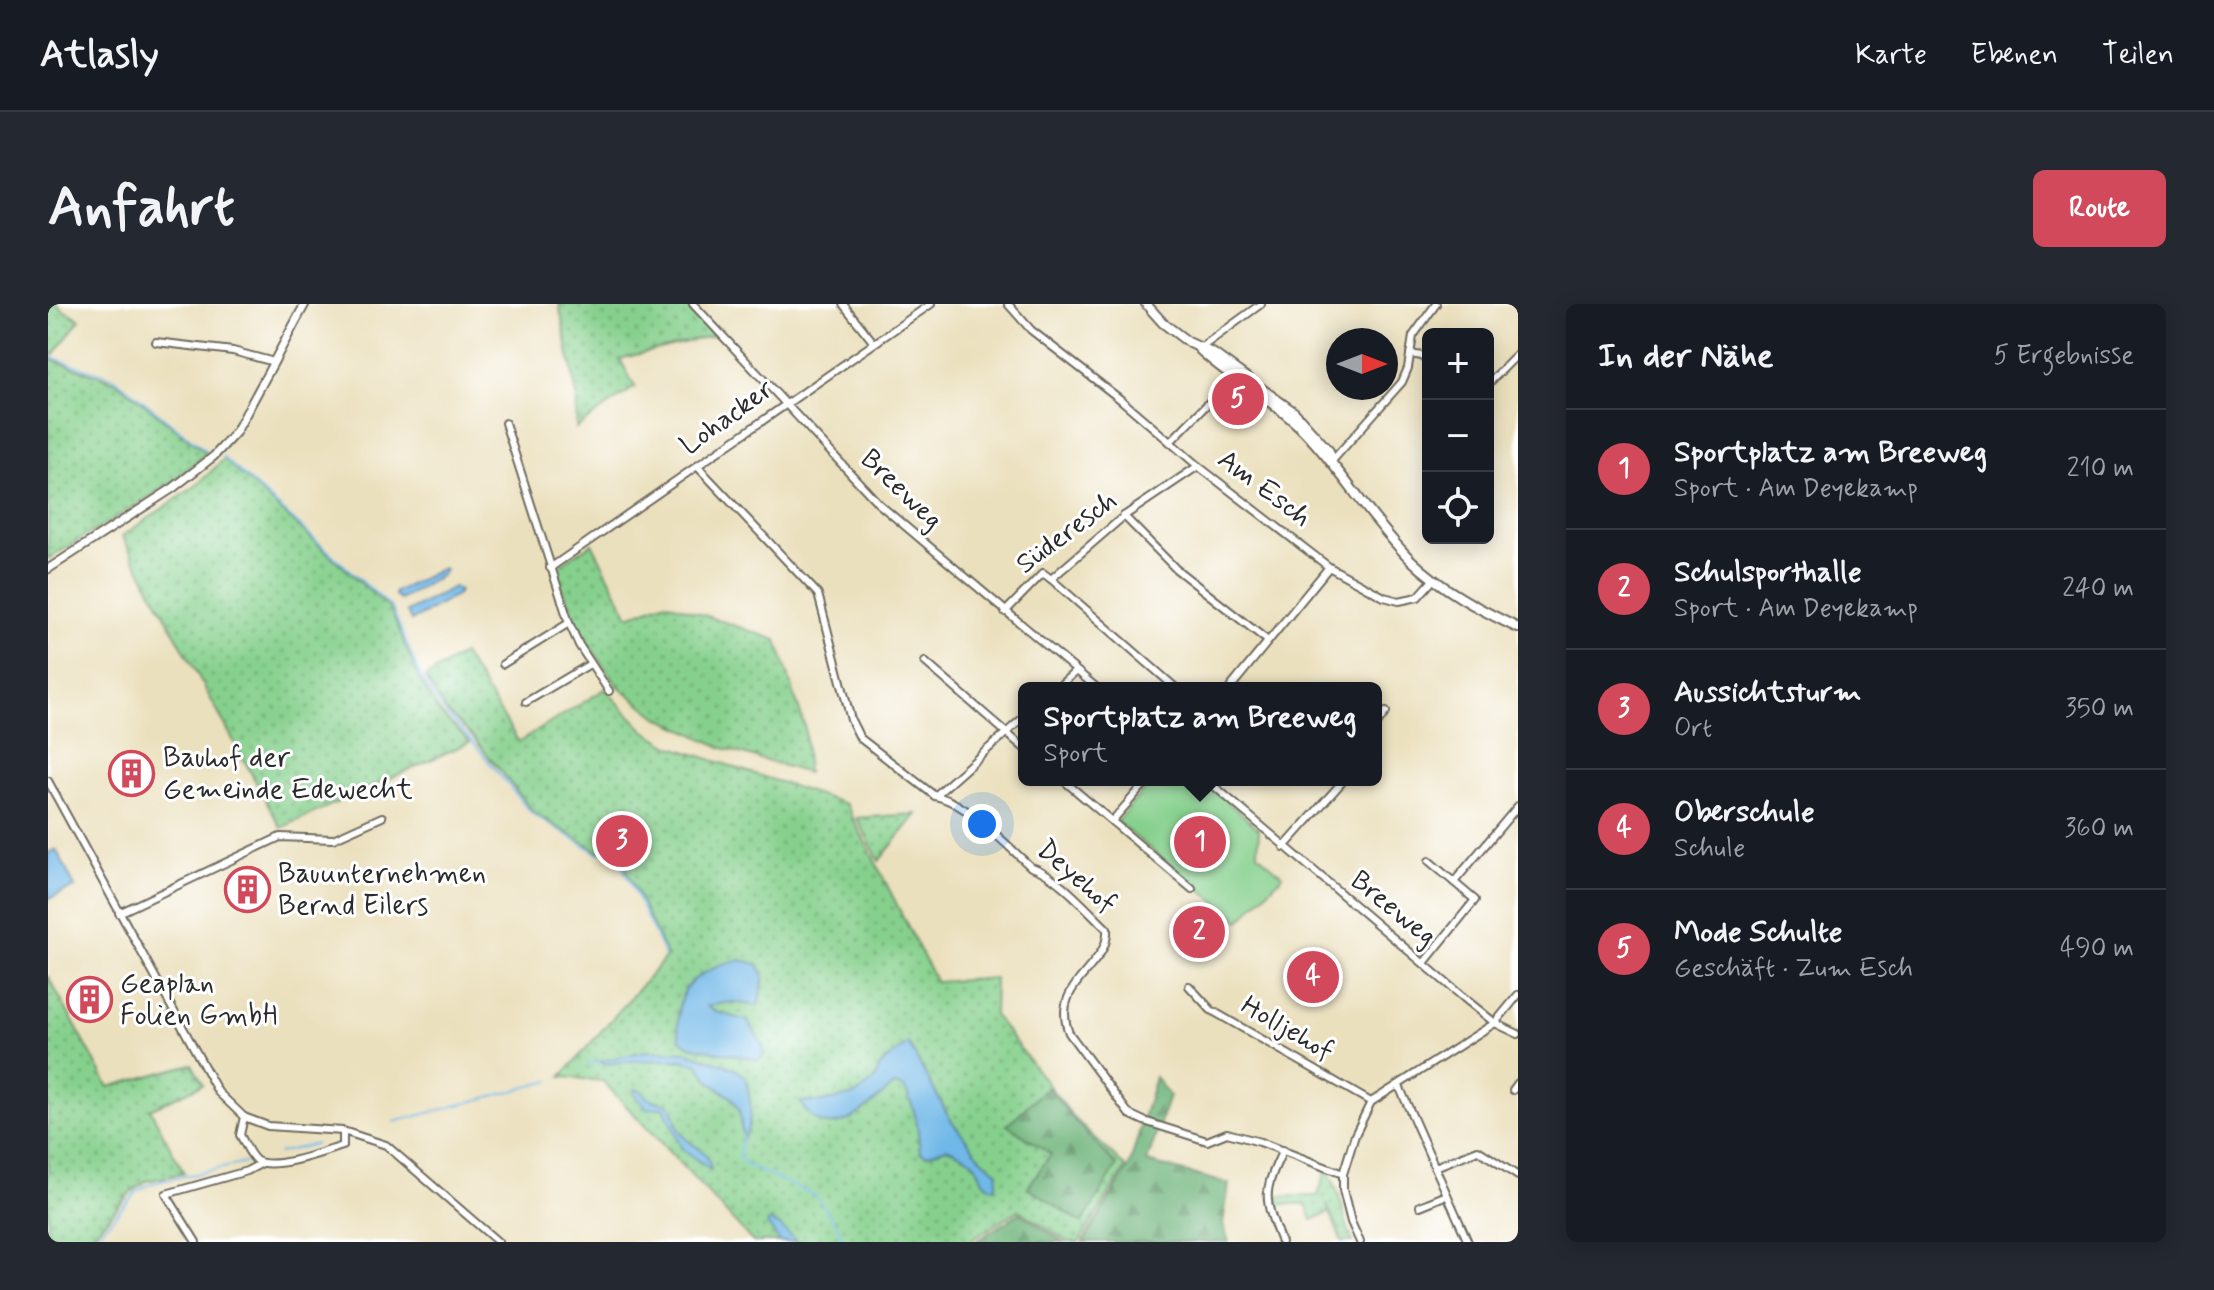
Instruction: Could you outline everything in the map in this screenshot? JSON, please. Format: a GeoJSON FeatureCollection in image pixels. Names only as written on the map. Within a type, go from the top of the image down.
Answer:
{"type":"FeatureCollection","features":[{"type":"Feature","properties":{"kind":"main road"},"geometry":{"type":"LineString","coordinates":[[1146,304],[1173,331],[1236,374],[1289,416],[1332,461],[1402,550],[1434,579],[1468,603],[1518,628]]}},
{"type":"Feature","properties":{"kind":"street"},"geometry":{"type":"LineString","coordinates":[[48,569],[173,488],[214,456],[236,432],[305,304]]}},
{"type":"Feature","properties":{"kind":"street","name":"Breeweg"},"geometry":{"type":"LineString","coordinates":[[693,304],[879,504],[1090,682]]}},
{"type":"Feature","properties":{"kind":"street"},"geometry":{"type":"LineString","coordinates":[[843,304],[874,343]]}},
{"type":"Feature","properties":{"kind":"street","name":"Lohacker"},"geometry":{"type":"LineString","coordinates":[[550,568],[874,343],[918,307],[931,304]]}},
{"type":"Feature","properties":{"kind":"street","name":"Am Esch"},"geometry":{"type":"LineString","coordinates":[[1008,304],[1031,330],[1198,466],[1329,567],[1384,597],[1399,601],[1418,597],[1434,579]]}},
{"type":"Feature","properties":{"kind":"street"},"geometry":{"type":"LineString","coordinates":[[1332,461],[1402,382],[1408,368],[1413,336],[1436,304]]}},
{"type":"Feature","properties":{"kind":"street"},"geometry":{"type":"LineString","coordinates":[[1199,349],[1259,305]]}},
{"type":"Feature","properties":{"kind":"street"},"geometry":{"type":"LineString","coordinates":[[156,342],[233,351],[274,362]]}},
{"type":"Feature","properties":{"kind":"street"},"geometry":{"type":"LineString","coordinates":[[1410,354],[1422,356]]}},
{"type":"Feature","properties":{"kind":"street"},"geometry":{"type":"LineString","coordinates":[[1494,378],[1518,354]]}},
{"type":"Feature","properties":{"kind":"street"},"geometry":{"type":"LineString","coordinates":[[1170,442],[1236,374]]}},
{"type":"Feature","properties":{"kind":"street"},"geometry":{"type":"LineString","coordinates":[[505,423],[569,623],[590,664],[609,691]]}},
{"type":"Feature","properties":{"kind":"street","name":"Deyehof"},"geometry":{"type":"LineString","coordinates":[[697,466],[818,594],[851,720],[860,738],[935,796],[948,799],[962,808],[1031,867],[1057,884],[1107,929],[1107,941],[1068,996],[1063,1012],[1064,1022],[1129,1114],[1152,1125],[1207,1141],[1227,1133],[1283,1150],[1343,1174]]}},
{"type":"Feature","properties":{"kind":"street","name":"Süderesch"},"geometry":{"type":"LineString","coordinates":[[1005,612],[1043,573],[1051,579],[1124,516],[1198,466]]}},
{"type":"Feature","properties":{"kind":"street"},"geometry":{"type":"LineString","coordinates":[[1124,516],[1176,569],[1268,641]]}},
{"type":"Feature","properties":{"kind":"street"},"geometry":{"type":"LineString","coordinates":[[1235,682],[1329,567]]}},
{"type":"Feature","properties":{"kind":"street"},"geometry":{"type":"LineString","coordinates":[[1051,579],[1169,682]]}},
{"type":"Feature","properties":{"kind":"street"},"geometry":{"type":"LineString","coordinates":[[503,664],[569,623]]}},
{"type":"Feature","properties":{"kind":"street"},"geometry":{"type":"LineString","coordinates":[[925,662],[1018,743]]}},
{"type":"Feature","properties":{"kind":"street"},"geometry":{"type":"LineString","coordinates":[[526,702],[590,664]]}},
{"type":"Feature","properties":{"kind":"street"},"geometry":{"type":"LineString","coordinates":[[1064,682],[1076,671]]}},
{"type":"Feature","properties":{"kind":"street"},"geometry":{"type":"LineString","coordinates":[[1382,717],[1386,712]]}},
{"type":"Feature","properties":{"kind":"street"},"geometry":{"type":"LineString","coordinates":[[935,796],[1018,723]]}},
{"type":"Feature","properties":{"kind":"street"},"geometry":{"type":"LineString","coordinates":[[48,781],[218,1092],[244,1117],[268,1126],[343,1131],[386,1145],[498,1242]]}},
{"type":"Feature","properties":{"kind":"street"},"geometry":{"type":"LineString","coordinates":[[1070,786],[1192,889]]}},
{"type":"Feature","properties":{"kind":"street"},"geometry":{"type":"LineString","coordinates":[[1112,821],[1143,786]]}},
{"type":"Feature","properties":{"kind":"street","name":"Breeweg"},"geometry":{"type":"LineString","coordinates":[[1214,786],[1495,1023],[1518,1034]]}},
{"type":"Feature","properties":{"kind":"street"},"geometry":{"type":"LineString","coordinates":[[1284,847],[1339,786]]}},
{"type":"Feature","properties":{"kind":"street"},"geometry":{"type":"LineString","coordinates":[[1454,882],[1518,806]]}},
{"type":"Feature","properties":{"kind":"street"},"geometry":{"type":"LineString","coordinates":[[119,913],[280,837],[333,839],[382,817]]}},
{"type":"Feature","properties":{"kind":"street"},"geometry":{"type":"LineString","coordinates":[[1424,963],[1475,900],[1429,861]]}},
{"type":"Feature","properties":{"kind":"street","name":"Holljehof"},"geometry":{"type":"LineString","coordinates":[[1189,986],[1211,1010],[1371,1102]]}},
{"type":"Feature","properties":{"kind":"street"},"geometry":{"type":"LineString","coordinates":[[1360,1242],[1343,1190],[1343,1174],[1355,1135],[1371,1102],[1495,1023],[1518,995]]}},
{"type":"Feature","properties":{"kind":"street"},"geometry":{"type":"LineString","coordinates":[[1399,1086],[1468,1242]]}},
{"type":"Feature","properties":{"kind":"street"},"geometry":{"type":"LineString","coordinates":[[244,1117],[240,1135],[254,1160],[262,1163],[277,1164],[343,1146],[343,1131]]}},
{"type":"Feature","properties":{"kind":"street"},"geometry":{"type":"LineString","coordinates":[[1281,1242],[1267,1204],[1266,1192],[1283,1150]]}},
{"type":"Feature","properties":{"kind":"street"},"geometry":{"type":"LineString","coordinates":[[1435,1167],[1478,1150],[1518,1176]]}},
{"type":"Feature","properties":{"kind":"street"},"geometry":{"type":"LineString","coordinates":[[196,1242],[166,1194],[247,1171],[262,1163]]}},
{"type":"Feature","properties":{"kind":"street"},"geometry":{"type":"LineString","coordinates":[[1420,1206],[1447,1195]]}},
{"type":"Feature","properties":{"kind":"green space"},"geometry":{"type":"Polygon","coordinates":[[[48,304],[58,304],[61,309],[80,319],[54,355],[48,353],[48,304]]]}},
{"type":"Feature","properties":{"kind":"green space"},"geometry":{"type":"Polygon","coordinates":[[[559,304],[685,304],[714,335],[620,359],[635,387],[576,428],[577,396],[559,304]]]}},
{"type":"Feature","properties":{"kind":"green space"},"geometry":{"type":"Polygon","coordinates":[[[48,358],[117,382],[206,453],[170,484],[48,559],[48,358]]]}},
{"type":"Feature","properties":{"kind":"green space"},"geometry":{"type":"Polygon","coordinates":[[[224,459],[391,610],[419,679],[440,713],[470,742],[281,828],[122,536],[197,485],[224,459]]]}},
{"type":"Feature","properties":{"kind":"green space"},"geometry":{"type":"Polygon","coordinates":[[[592,543],[629,616],[666,602],[777,640],[805,728],[807,773],[723,748],[659,718],[617,685],[584,637],[554,569],[592,543]]]}},
{"type":"Feature","properties":{"kind":"green space"},"geometry":{"type":"Polygon","coordinates":[[[463,654],[519,742],[605,689],[644,730],[670,746],[846,804],[936,982],[995,978],[994,1015],[1074,1118],[1126,1168],[1079,1242],[1068,1242],[1019,1210],[968,1242],[753,1242],[603,1081],[561,1077],[667,956],[616,849],[598,851],[534,813],[473,737],[446,711],[425,678],[463,654]]]}},
{"type":"Feature","properties":{"kind":"green space"},"geometry":{"type":"Polygon","coordinates":[[[1147,786],[1209,786],[1259,829],[1258,854],[1283,875],[1240,921],[1117,822],[1147,786]]]}},
{"type":"Feature","properties":{"kind":"green space"},"geometry":{"type":"Polygon","coordinates":[[[917,814],[879,861],[857,818],[917,814]]]}},
{"type":"Feature","properties":{"kind":"green space"},"geometry":{"type":"Polygon","coordinates":[[[48,976],[109,1087],[192,1064],[203,1084],[150,1109],[184,1173],[146,1181],[130,1193],[86,1242],[48,1242],[48,976]]]}},
{"type":"Feature","properties":{"kind":"green space"},"geometry":{"type":"Polygon","coordinates":[[[1155,1077],[1169,1096],[1147,1162],[1229,1184],[1223,1224],[1229,1242],[1083,1242],[1129,1167],[1155,1077]]]}},
{"type":"Feature","properties":{"kind":"green space"},"geometry":{"type":"Polygon","coordinates":[[[1048,1086],[1073,1119],[1117,1166],[1082,1223],[1028,1187],[1051,1154],[1007,1125],[1048,1086]]]}},
{"type":"Feature","properties":{"kind":"green space"},"geometry":{"type":"Polygon","coordinates":[[[1326,1170],[1335,1186],[1353,1242],[1342,1242],[1327,1204],[1329,1213],[1312,1220],[1306,1204],[1279,1204],[1277,1196],[1318,1196],[1326,1170]]]}},
{"type":"Feature","properties":{"kind":"green space"},"geometry":{"type":"Polygon","coordinates":[[[1020,1213],[1063,1242],[975,1242],[1020,1213]]]}},
{"type":"Feature","properties":{"kind":"water"},"geometry":{"type":"Polygon","coordinates":[[[443,568],[442,575],[400,600],[395,596],[395,592],[443,568]]]}},
{"type":"Feature","properties":{"kind":"water"},"geometry":{"type":"Polygon","coordinates":[[[454,587],[459,590],[457,595],[411,621],[407,612],[454,587]]]}},
{"type":"Feature","properties":{"kind":"water"},"geometry":{"type":"Polygon","coordinates":[[[56,849],[75,887],[48,899],[48,853],[56,849]]]}},
{"type":"Feature","properties":{"kind":"water"},"geometry":{"type":"Polygon","coordinates":[[[741,960],[758,964],[764,977],[758,1006],[732,1002],[707,1006],[748,1021],[763,1046],[764,1055],[759,1060],[690,1046],[680,1039],[679,1007],[690,984],[711,970],[741,960]]]}},
{"type":"Feature","properties":{"kind":"water"},"geometry":{"type":"Polygon","coordinates":[[[908,1043],[951,1120],[982,1159],[998,1172],[995,1188],[983,1180],[970,1159],[961,1154],[946,1148],[926,1155],[920,1152],[914,1110],[903,1087],[894,1085],[859,1113],[835,1124],[823,1123],[811,1116],[800,1102],[823,1102],[855,1095],[874,1081],[881,1065],[908,1043]]]}},
{"type":"Feature","properties":{"kind":"water"},"geometry":{"type":"Polygon","coordinates":[[[646,1051],[688,1052],[734,1068],[745,1076],[750,1117],[743,1139],[739,1110],[732,1098],[710,1082],[698,1064],[681,1060],[597,1062],[646,1051]]]}},
{"type":"Feature","properties":{"kind":"water"},"geometry":{"type":"Polygon","coordinates":[[[634,1089],[640,1090],[649,1099],[669,1104],[680,1131],[707,1157],[711,1170],[682,1149],[664,1107],[647,1109],[634,1089]]]}},
{"type":"Feature","properties":{"kind":"water"},"geometry":{"type":"Polygon","coordinates":[[[769,1221],[779,1225],[797,1242],[780,1242],[767,1224],[769,1221]]]}},
{"type":"Feature","properties":{"kind":"waterway"},"geometry":{"type":"LineString","coordinates":[[48,356],[115,378],[206,451]]}},
{"type":"Feature","properties":{"kind":"waterway"},"geometry":{"type":"LineString","coordinates":[[223,457],[392,608],[421,678],[443,711],[532,814],[597,853],[615,851],[665,956]]}},
{"type":"Feature","properties":{"kind":"waterway"},"geometry":{"type":"LineString","coordinates":[[588,1064],[600,1062]]}},
{"type":"Feature","properties":{"kind":"waterway"},"geometry":{"type":"LineString","coordinates":[[394,1122],[550,1081]]}},
{"type":"Feature","properties":{"kind":"waterway"},"geometry":{"type":"LineString","coordinates":[[743,1135],[739,1155],[744,1164],[816,1196],[836,1223],[844,1242]]}},
{"type":"Feature","properties":{"kind":"waterway"},"geometry":{"type":"LineString","coordinates":[[278,1153],[315,1144]]}},
{"type":"Feature","properties":{"kind":"waterway"},"geometry":{"type":"LineString","coordinates":[[91,1242],[137,1191],[153,1183],[245,1163]]}},
{"type":"Feature","properties":{"kind":"place","name":"Mode Schulte"},"geometry":{"type":"Point","coordinates":[1238,399]}},
{"type":"Feature","properties":{"kind":"place","name":"Bauhof der Gemeinde Edewecht"},"geometry":{"type":"Point","coordinates":[132,774]}},
{"type":"Feature","properties":{"kind":"place","name":"Aussichtsturm"},"geometry":{"type":"Point","coordinates":[622,841]}},
{"type":"Feature","properties":{"kind":"place","name":"Sportplatz am Breeweg"},"geometry":{"type":"Point","coordinates":[1200,842]}},
{"type":"Feature","properties":{"kind":"place","name":"Bauunternehmen Bernd Eilers"},"geometry":{"type":"Point","coordinates":[247,890]}},
{"type":"Feature","properties":{"kind":"place","name":"Schulsporthalle"},"geometry":{"type":"Point","coordinates":[1199,932]}},
{"type":"Feature","properties":{"kind":"place","name":"Oberschule"},"geometry":{"type":"Point","coordinates":[1313,977]}},
{"type":"Feature","properties":{"kind":"place","name":"Geaplan Folien GmbH"},"geometry":{"type":"Point","coordinates":[89,1000]}}]}
